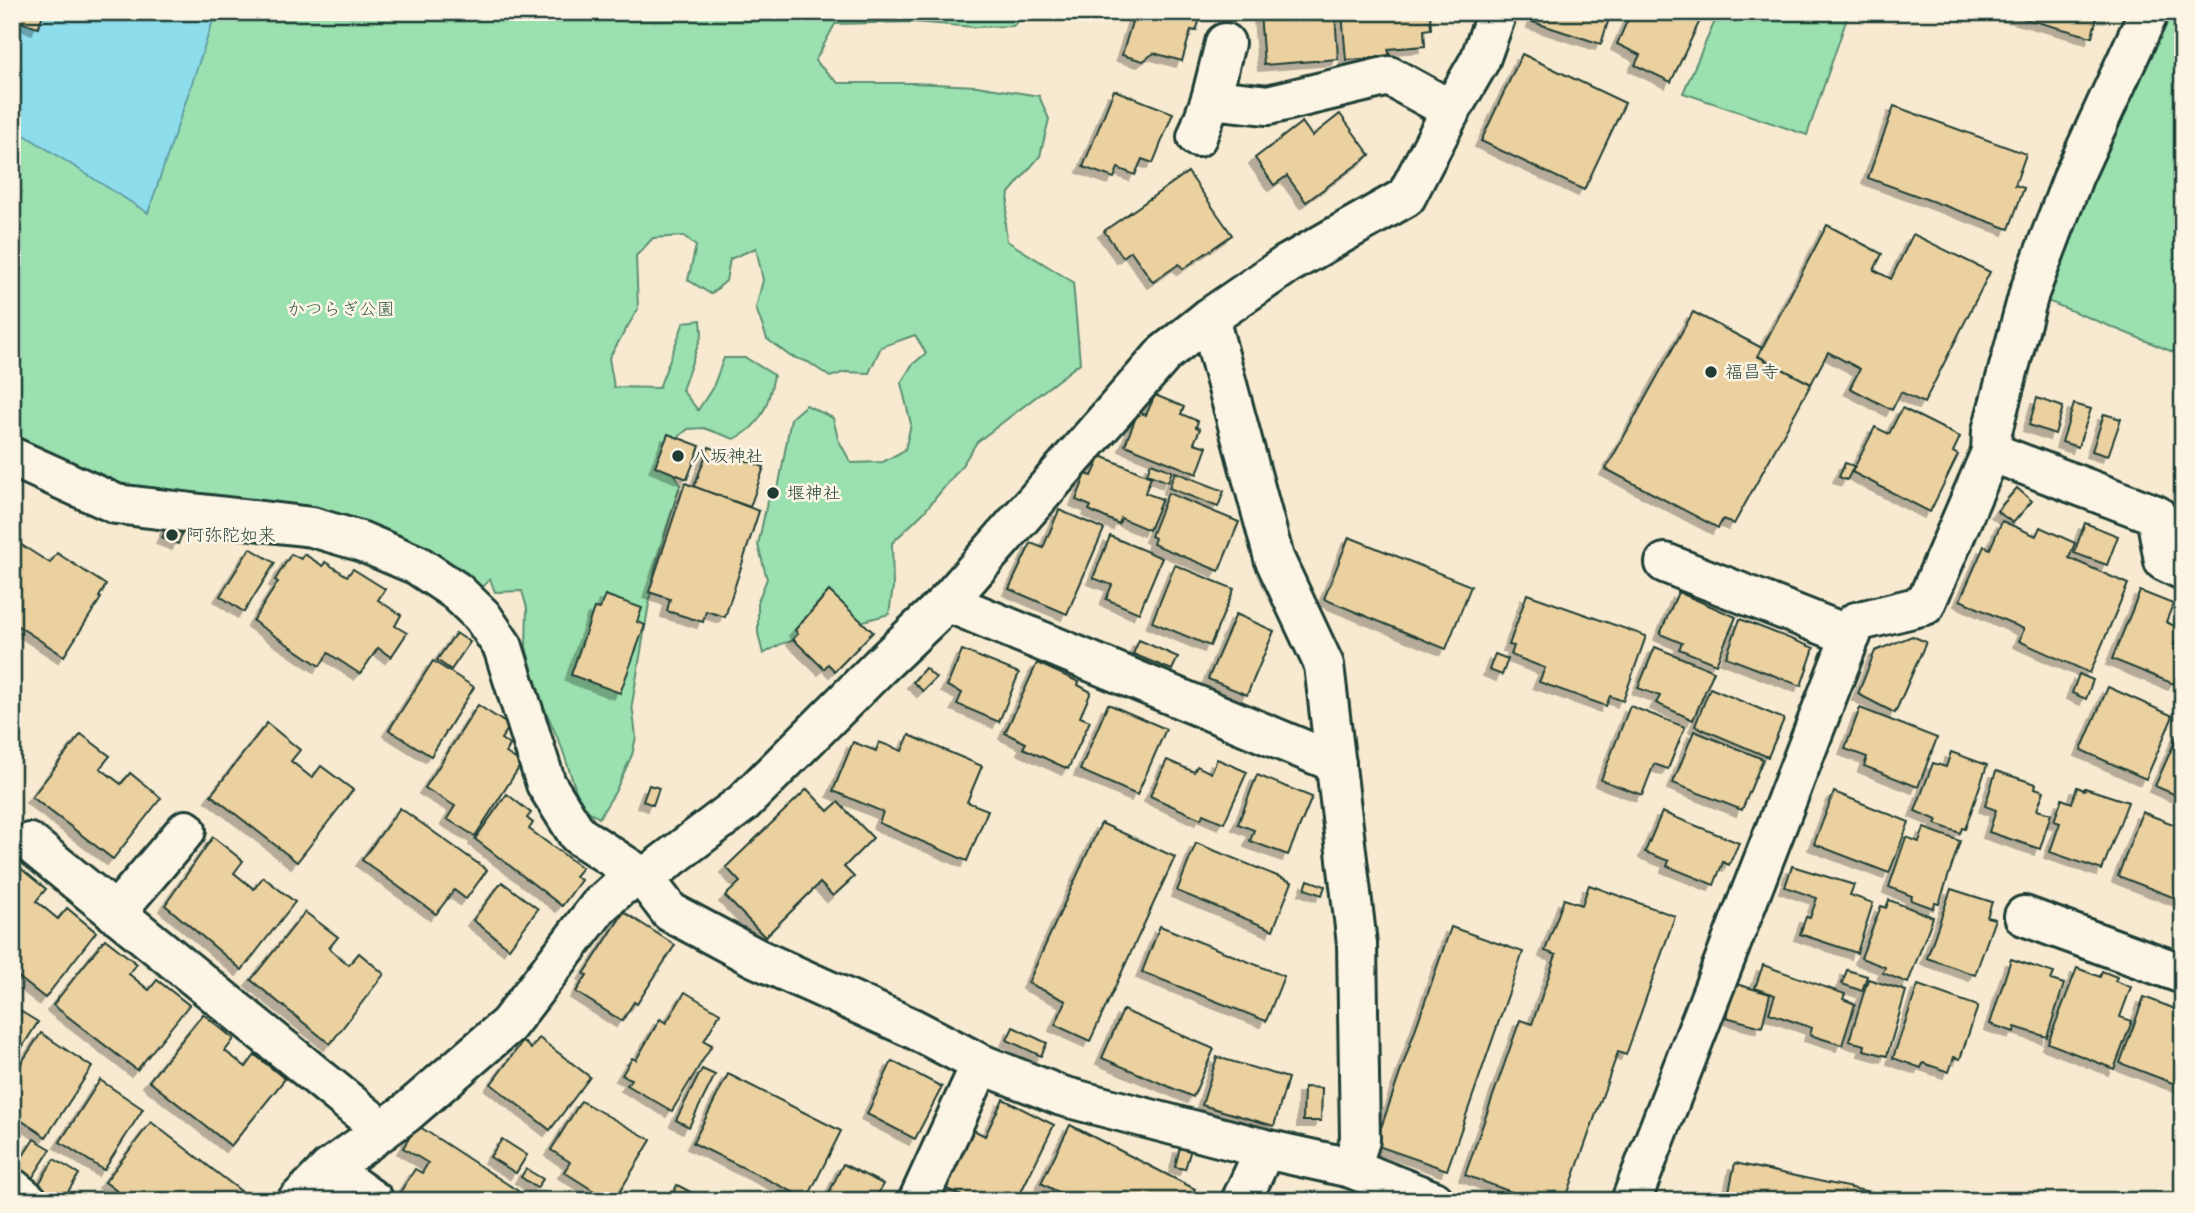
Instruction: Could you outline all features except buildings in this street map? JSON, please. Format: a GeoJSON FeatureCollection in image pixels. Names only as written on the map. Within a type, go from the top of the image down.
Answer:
{"type":"FeatureCollection","features":[{"type":"Feature","properties":{"kind":"street"},"geometry":{"type":"LineString","coordinates":[[297,1201],[329,1169],[383,1130],[508,1025],[599,906],[622,885],[644,878],[743,803],[947,601],[1165,353],[1209,318],[1286,265],[1406,197],[1480,60],[1497,12]]}},
{"type":"Feature","properties":{"kind":"street"},"geometry":{"type":"LineString","coordinates":[[1631,1201],[1856,622],[1925,605],[1991,452],[1992,431],[2029,293],[2074,175],[2149,12]]}},
{"type":"Feature","properties":{"kind":"street"},"geometry":{"type":"LineString","coordinates":[[1197,137],[1211,99],[1225,43]]}},
{"type":"Feature","properties":{"kind":"street"},"geometry":{"type":"LineString","coordinates":[[1211,99],[1268,105],[1389,76],[1451,110]]}},
{"type":"Feature","properties":{"kind":"street"},"geometry":{"type":"LineString","coordinates":[[1209,318],[1274,558],[1324,664],[1357,944],[1360,1140],[1351,1168]]}},
{"type":"Feature","properties":{"kind":"street"},"geometry":{"type":"LineString","coordinates":[[1991,452],[2156,515],[2164,561],[2183,570]]}},
{"type":"Feature","properties":{"kind":"street"},"geometry":{"type":"LineString","coordinates":[[12,457],[116,504],[312,527],[336,534],[417,565],[456,591],[482,616],[503,647],[546,784],[578,835],[644,878],[670,912],[756,958],[912,1028],[981,1064],[1062,1096],[1265,1149],[1351,1168],[1434,1201]]}},
{"type":"Feature","properties":{"kind":"street"},"geometry":{"type":"LineString","coordinates":[[1665,563],[1851,636]]}},
{"type":"Feature","properties":{"kind":"street"},"geometry":{"type":"LineString","coordinates":[[947,601],[1336,763]]}},
{"type":"Feature","properties":{"kind":"street"},"geometry":{"type":"LineString","coordinates":[[116,913],[186,830]]}},
{"type":"Feature","properties":{"kind":"street"},"geometry":{"type":"LineString","coordinates":[[30,843],[383,1130]]}},
{"type":"Feature","properties":{"kind":"street"},"geometry":{"type":"LineString","coordinates":[[2024,916],[2183,974]]}},
{"type":"Feature","properties":{"kind":"street"},"geometry":{"type":"LineString","coordinates":[[918,1201],[981,1064]]}},
{"type":"Feature","properties":{"kind":"street"},"geometry":{"type":"LineString","coordinates":[[1241,1201],[1265,1149]]}},
{"type":"Feature","properties":{"kind":"street"},"geometry":{"type":"LineString","coordinates":[[329,1169],[374,1201]]}},
{"type":"Feature","properties":{"kind":"street"},"geometry":{"type":"LineString","coordinates":[[12,1188],[28,1201]]}},
{"type":"Feature","properties":{"kind":"green space","name":"かつらぎ公園"},"geometry":{"type":"Polygon","coordinates":[[[12,12],[1026,12],[1013,26],[974,27],[913,22],[835,24],[815,61],[838,83],[977,86],[1039,96],[1049,119],[1040,156],[1009,193],[1005,224],[1007,241],[1073,282],[1080,363],[977,442],[961,467],[924,512],[892,543],[893,587],[889,614],[781,644],[763,654],[758,633],[758,601],[767,579],[758,545],[767,503],[779,484],[791,418],[806,405],[833,418],[838,439],[851,463],[883,462],[905,450],[911,424],[901,383],[912,365],[926,353],[915,335],[881,347],[869,373],[845,372],[830,377],[808,362],[790,356],[767,339],[756,308],[763,280],[756,248],[730,259],[726,281],[711,294],[688,280],[696,246],[684,236],[653,238],[636,256],[638,309],[609,358],[614,387],[659,388],[684,322],[701,320],[702,334],[682,390],[698,410],[713,387],[724,358],[746,358],[774,375],[763,413],[744,434],[734,439],[704,428],[688,429],[670,444],[671,466],[680,485],[655,568],[632,704],[636,737],[632,755],[615,792],[599,818],[581,806],[562,748],[540,698],[526,647],[527,608],[522,591],[495,592],[490,579],[481,589],[119,489],[12,439],[12,12]]]}},
{"type":"Feature","properties":{"kind":"green space"},"geometry":{"type":"Polygon","coordinates":[[[1719,12],[1849,12],[1807,135],[1683,93],[1719,12]]]}},
{"type":"Feature","properties":{"kind":"green space"},"geometry":{"type":"Polygon","coordinates":[[[2159,12],[2183,12],[2183,356],[2045,300],[2159,12]]]}},
{"type":"Feature","properties":{"kind":"water"},"geometry":{"type":"Polygon","coordinates":[[[12,12],[216,12],[148,213],[12,127],[12,12]]]}},
{"type":"Feature","properties":{"kind":"place","name":"福昌寺"},"geometry":{"type":"Point","coordinates":[1711,372]}},
{"type":"Feature","properties":{"kind":"place","name":"八坂神社"},"geometry":{"type":"Point","coordinates":[678,456]}},
{"type":"Feature","properties":{"kind":"place","name":"堰神社"},"geometry":{"type":"Point","coordinates":[773,493]}},
{"type":"Feature","properties":{"kind":"place","name":"阿弥陀如来"},"geometry":{"type":"Point","coordinates":[172,535]}}]}
